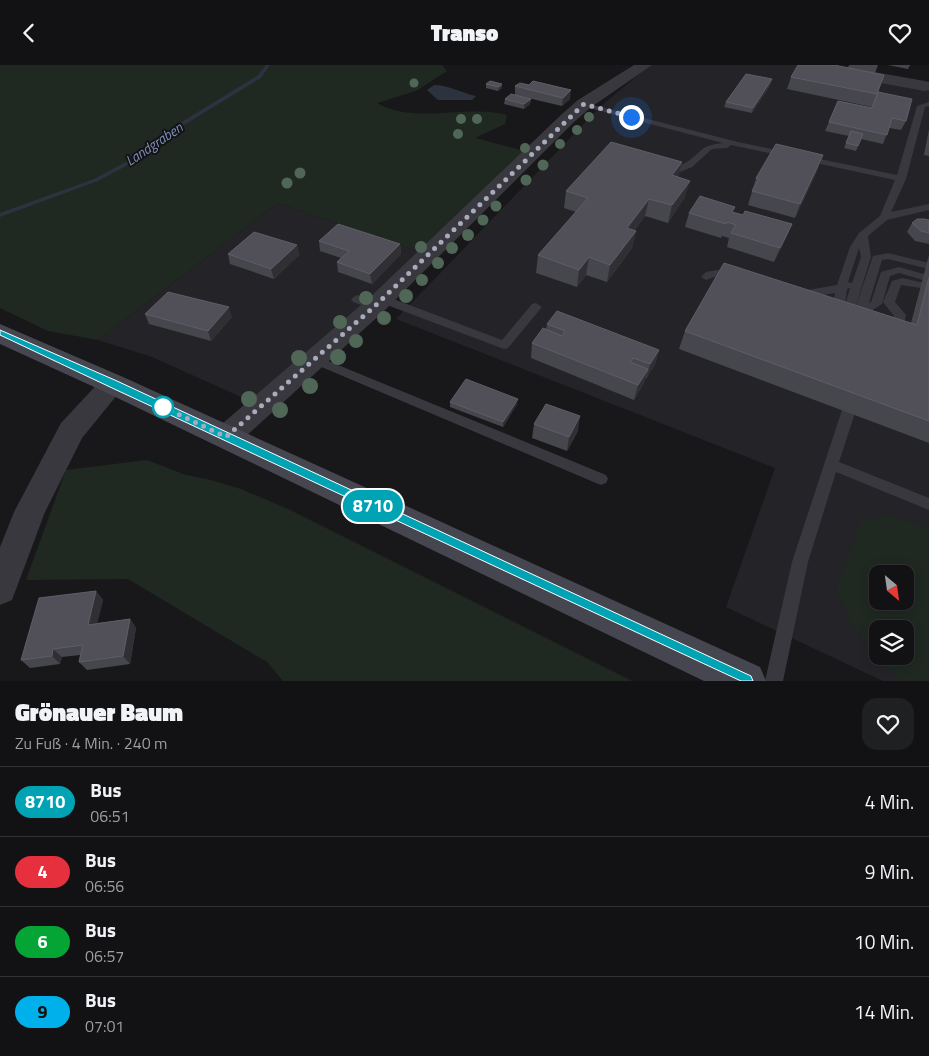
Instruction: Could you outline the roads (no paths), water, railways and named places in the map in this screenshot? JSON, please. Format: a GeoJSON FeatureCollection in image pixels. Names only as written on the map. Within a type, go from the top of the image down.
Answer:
{"type":"FeatureCollection","features":[{"type":"Feature","properties":{"kind":"main road"},"geometry":{"type":"LineString","coordinates":[[0,333],[113,384],[746,681]]}},
{"type":"Feature","properties":{"kind":"street"},"geometry":{"type":"LineString","coordinates":[[226,437],[316,360],[372,301],[584,104],[644,65]]}},
{"type":"Feature","properties":{"kind":"street"},"geometry":{"type":"LineString","coordinates":[[808,65],[927,92]]}},
{"type":"Feature","properties":{"kind":"street"},"geometry":{"type":"LineString","coordinates":[[0,589],[30,512],[71,431],[113,384]]}},
{"type":"Feature","properties":{"kind":"lane"},"geometry":{"type":"LineString","coordinates":[[884,218],[901,179],[913,143],[921,106],[929,103]]}},
{"type":"Feature","properties":{"kind":"lane"},"geometry":{"type":"LineString","coordinates":[[584,104],[737,144],[901,179]]}},
{"type":"Feature","properties":{"kind":"lane"},"geometry":{"type":"LineString","coordinates":[[659,169],[677,171],[684,177],[689,165],[709,147],[737,144]]}},
{"type":"Feature","properties":{"kind":"lane"},"geometry":{"type":"LineString","coordinates":[[857,322],[834,311],[842,279],[853,249],[870,227],[884,218],[929,207]]}},
{"type":"Feature","properties":{"kind":"lane"},"geometry":{"type":"LineString","coordinates":[[857,322],[848,312],[866,257],[863,237]]}},
{"type":"Feature","properties":{"kind":"lane"},"geometry":{"type":"LineString","coordinates":[[857,322],[877,258],[888,256],[923,276]]}},
{"type":"Feature","properties":{"kind":"lane"},"geometry":{"type":"LineString","coordinates":[[857,322],[876,304],[885,274],[899,270],[923,276]]}},
{"type":"Feature","properties":{"kind":"lane"},"geometry":{"type":"LineString","coordinates":[[706,277],[712,273],[721,273],[749,282]]}},
{"type":"Feature","properties":{"kind":"lane"},"geometry":{"type":"LineString","coordinates":[[884,320],[896,283],[923,276]]}},
{"type":"Feature","properties":{"kind":"lane"},"geometry":{"type":"LineString","coordinates":[[812,304],[794,297],[841,288],[857,281]]}},
{"type":"Feature","properties":{"kind":"lane"},"geometry":{"type":"LineString","coordinates":[[372,301],[504,345],[536,307]]}},
{"type":"Feature","properties":{"kind":"lane"},"geometry":{"type":"LineString","coordinates":[[889,302],[900,315],[894,339]]}},
{"type":"Feature","properties":{"kind":"lane"},"geometry":{"type":"LineString","coordinates":[[316,360],[601,479]]}},
{"type":"Feature","properties":{"kind":"lane"},"geometry":{"type":"LineString","coordinates":[[774,681],[800,562],[848,413]]}},
{"type":"Feature","properties":{"kind":"lane"},"geometry":{"type":"LineString","coordinates":[[830,464],[929,504]]}},
{"type":"Feature","properties":{"kind":"water"},"geometry":{"type":"Polygon","coordinates":[[[434,85],[444,86],[476,96],[472,100],[438,100],[427,90],[434,85]]]}},
{"type":"Feature","properties":{"kind":"waterway","name":"Landgraben"},"geometry":{"type":"LineString","coordinates":[[0,215],[96,180],[137,158],[182,124],[259,77],[268,65]]}}]}
